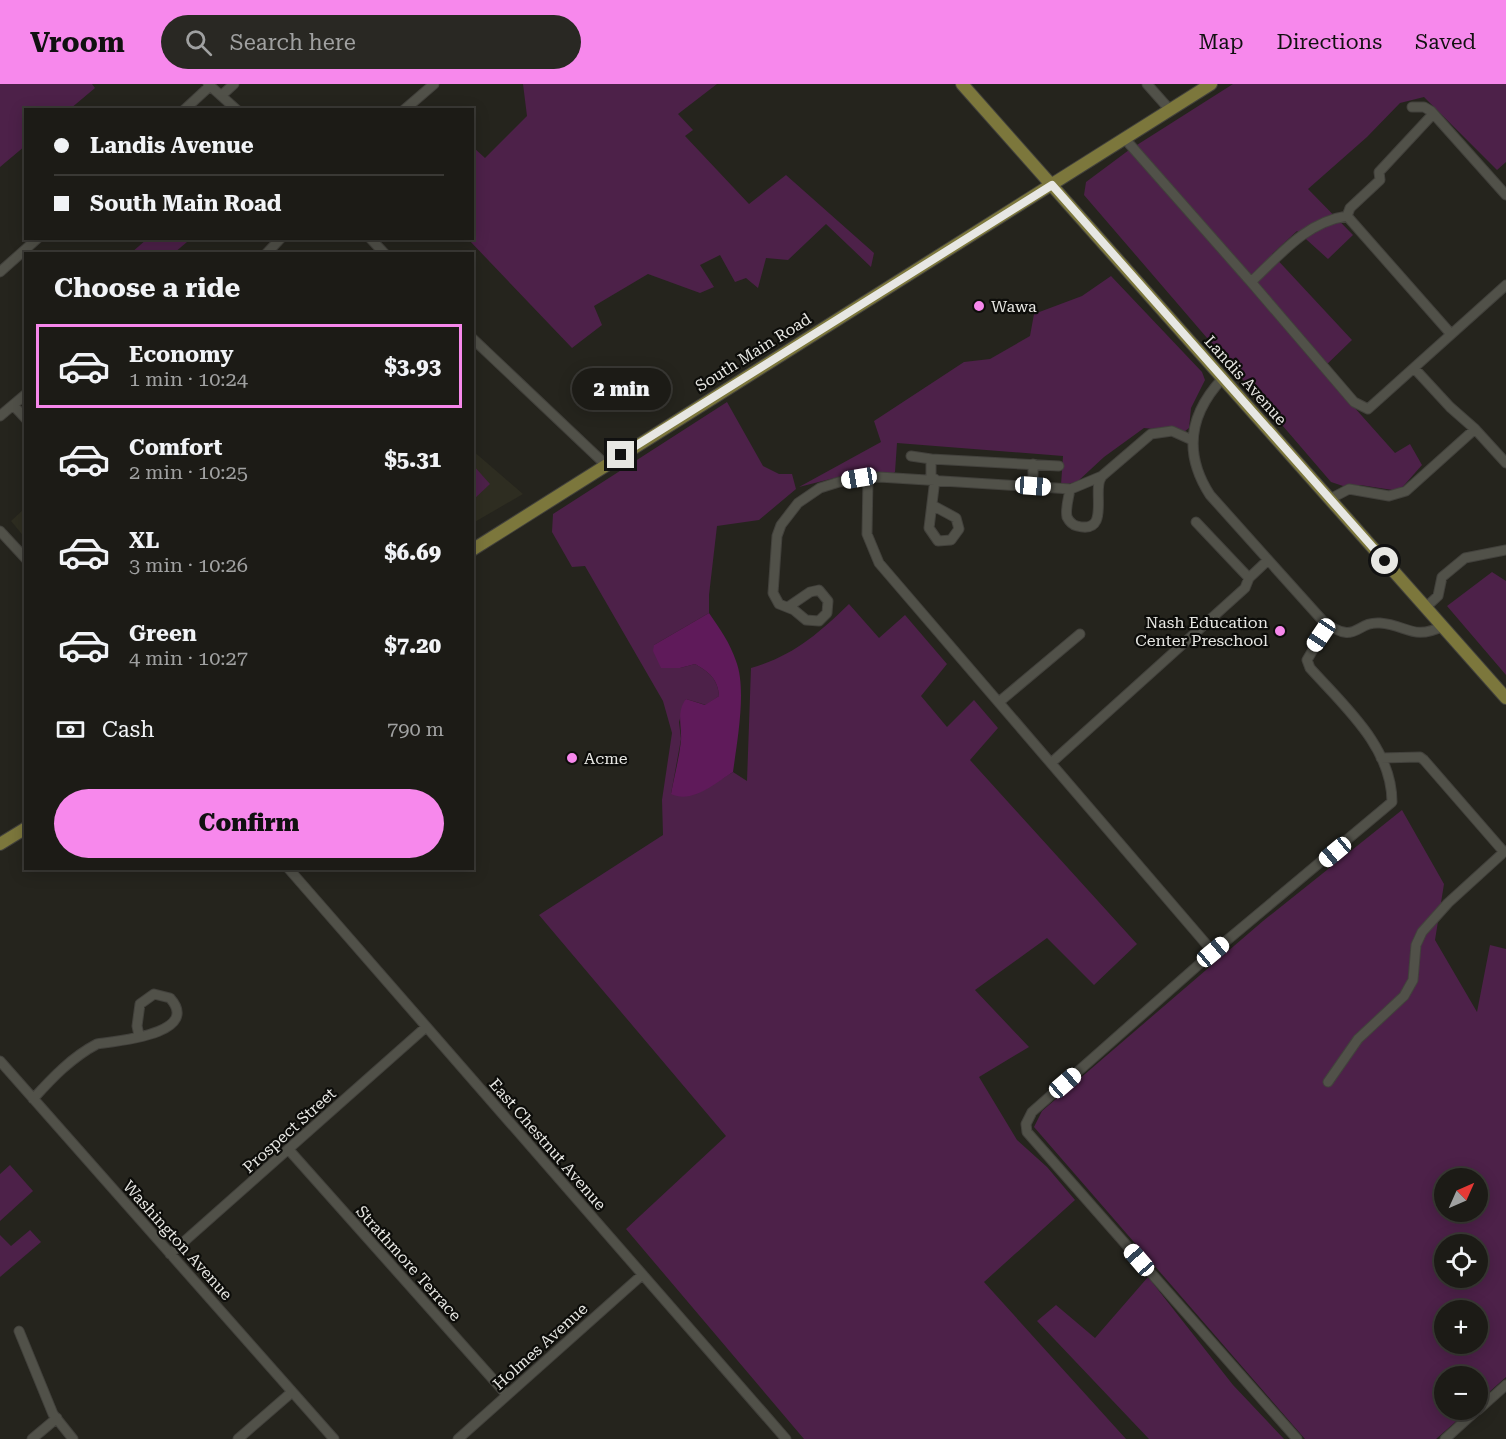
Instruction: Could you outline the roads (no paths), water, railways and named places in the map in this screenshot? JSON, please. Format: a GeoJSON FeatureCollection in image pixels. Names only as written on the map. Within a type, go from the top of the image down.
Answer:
{"type":"FeatureCollection","features":[{"type":"Feature","properties":{"kind":"main road","name":"Landis Avenue"},"geometry":{"type":"LineString","coordinates":[[962,84],[1506,698]]}},
{"type":"Feature","properties":{"kind":"main road","name":"South Main Road"},"geometry":{"type":"LineString","coordinates":[[474,549],[1211,84]]}},
{"type":"Feature","properties":{"kind":"main road"},"geometry":{"type":"LineString","coordinates":[[0,844],[24,829]]}},
{"type":"Feature","properties":{"kind":"street"},"geometry":{"type":"LineString","coordinates":[[222,95],[234,84]]}},
{"type":"Feature","properties":{"kind":"street"},"geometry":{"type":"LineString","coordinates":[[406,108],[434,84]]}},
{"type":"Feature","properties":{"kind":"street"},"geometry":{"type":"LineString","coordinates":[[1147,84],[1170,110]]}},
{"type":"Feature","properties":{"kind":"street"},"geometry":{"type":"LineString","coordinates":[[186,108],[209,85],[235,108]]}},
{"type":"Feature","properties":{"kind":"street"},"geometry":{"type":"LineString","coordinates":[[1412,107],[1424,107],[1433,114],[1506,195]]}},
{"type":"Feature","properties":{"kind":"street"},"geometry":{"type":"LineString","coordinates":[[1347,216],[1350,208],[1380,180],[1379,172],[1433,114]]}},
{"type":"Feature","properties":{"kind":"street"},"geometry":{"type":"LineString","coordinates":[[1125,139],[1354,402],[1368,409],[1506,285]]}},
{"type":"Feature","properties":{"kind":"street"},"geometry":{"type":"LineString","coordinates":[[1251,282],[1304,232],[1331,218],[1347,216]]}},
{"type":"Feature","properties":{"kind":"street"},"geometry":{"type":"LineString","coordinates":[[1347,216],[1451,334]]}},
{"type":"Feature","properties":{"kind":"street"},"geometry":{"type":"LineString","coordinates":[[0,272],[36,240]]}},
{"type":"Feature","properties":{"kind":"street"},"geometry":{"type":"LineString","coordinates":[[268,252],[279,240]]}},
{"type":"Feature","properties":{"kind":"street"},"geometry":{"type":"LineString","coordinates":[[372,240],[383,252]]}},
{"type":"Feature","properties":{"kind":"street"},"geometry":{"type":"LineString","coordinates":[[474,340],[606,465]]}},
{"type":"Feature","properties":{"kind":"street"},"geometry":{"type":"LineString","coordinates":[[1414,368],[1450,408],[1475,429],[1506,463]]}},
{"type":"Feature","properties":{"kind":"street"},"geometry":{"type":"LineString","coordinates":[[1223,378],[1202,403],[1192,440],[1199,477],[1210,495],[1268,560],[1336,630],[1349,633],[1381,623],[1421,634],[1443,626]]}},
{"type":"Feature","properties":{"kind":"street"},"geometry":{"type":"LineString","coordinates":[[0,416],[24,396]]}},
{"type":"Feature","properties":{"kind":"street"},"geometry":{"type":"LineString","coordinates":[[13,405],[24,417]]}},
{"type":"Feature","properties":{"kind":"street"},"geometry":{"type":"LineString","coordinates":[[1330,499],[1349,489],[1389,496],[1406,491],[1475,429]]}},
{"type":"Feature","properties":{"kind":"street"},"geometry":{"type":"LineString","coordinates":[[788,607],[779,604],[773,593],[777,536],[781,525],[808,494],[839,482],[868,478],[933,479],[1070,489],[1102,476],[1141,440],[1151,434],[1162,430],[1173,431],[1192,440]]}},
{"type":"Feature","properties":{"kind":"street"},"geometry":{"type":"LineString","coordinates":[[911,456],[1059,466]]}},
{"type":"Feature","properties":{"kind":"street"},"geometry":{"type":"LineString","coordinates":[[931,459],[932,505]]}},
{"type":"Feature","properties":{"kind":"street"},"geometry":{"type":"LineString","coordinates":[[1033,465],[1033,486]]}},
{"type":"Feature","properties":{"kind":"street"},"geometry":{"type":"LineString","coordinates":[[1070,489],[1067,516],[1070,522],[1080,527],[1093,524],[1100,515],[1101,507],[1096,489],[1102,476]]}},
{"type":"Feature","properties":{"kind":"street"},"geometry":{"type":"LineString","coordinates":[[868,478],[867,534],[873,553],[1213,952]]}},
{"type":"Feature","properties":{"kind":"street"},"geometry":{"type":"LineString","coordinates":[[1196,522],[1249,578]]}},
{"type":"Feature","properties":{"kind":"street"},"geometry":{"type":"LineString","coordinates":[[0,531],[24,557]]}},
{"type":"Feature","properties":{"kind":"street"},"geometry":{"type":"LineString","coordinates":[[1426,607],[1438,596],[1442,577],[1465,558],[1506,550]]}},
{"type":"Feature","properties":{"kind":"street"},"geometry":{"type":"LineString","coordinates":[[1051,763],[1245,588],[1249,578],[1268,560]]}},
{"type":"Feature","properties":{"kind":"street"},"geometry":{"type":"LineString","coordinates":[[1297,1439],[1027,1132],[1026,1124],[1032,1112],[1213,952],[1392,802],[1392,790],[1381,758],[1363,727],[1310,668],[1307,660],[1328,624]]}},
{"type":"Feature","properties":{"kind":"street"},"geometry":{"type":"LineString","coordinates":[[999,702],[1080,634]]}},
{"type":"Feature","properties":{"kind":"street"},"geometry":{"type":"LineString","coordinates":[[1328,1082],[1358,1039],[1404,996],[1413,980],[1416,945],[1422,932],[1448,903],[1505,852],[1425,760],[1381,758]]}},
{"type":"Feature","properties":{"kind":"street","name":"East Chestnut Avenue"},"geometry":{"type":"LineString","coordinates":[[290,870],[786,1439]]}},
{"type":"Feature","properties":{"kind":"street"},"geometry":{"type":"LineString","coordinates":[[33,1099],[53,1077],[97,1044],[160,1032],[173,1023],[177,1010],[170,998],[154,994],[141,1004],[137,1026],[139,1035]]}},
{"type":"Feature","properties":{"kind":"street","name":"Prospect Street"},"geometry":{"type":"LineString","coordinates":[[170,1254],[426,1027]]}},
{"type":"Feature","properties":{"kind":"street","name":"Washington Avenue"},"geometry":{"type":"LineString","coordinates":[[0,1061],[334,1439]]}},
{"type":"Feature","properties":{"kind":"street","name":"Strathmore Terrace"},"geometry":{"type":"LineString","coordinates":[[289,1150],[507,1395]]}},
{"type":"Feature","properties":{"kind":"street","name":"Holmes Avenue"},"geometry":{"type":"LineString","coordinates":[[458,1439],[642,1275]]}},
{"type":"Feature","properties":{"kind":"street"},"geometry":{"type":"LineString","coordinates":[[20,1331],[40,1385],[57,1419],[73,1439]]}},
{"type":"Feature","properties":{"kind":"street"},"geometry":{"type":"LineString","coordinates":[[1488,1400],[1506,1384]]}},
{"type":"Feature","properties":{"kind":"street"},"geometry":{"type":"LineString","coordinates":[[238,1439],[292,1392]]}},
{"type":"Feature","properties":{"kind":"street"},"geometry":{"type":"LineString","coordinates":[[32,1439],[57,1419]]}},
{"type":"Feature","properties":{"kind":"street"},"geometry":{"type":"LineString","coordinates":[[1445,1439],[1466,1420]]}},
{"type":"Feature","properties":{"kind":"place","name":"Wawa"},"geometry":{"type":"Point","coordinates":[979,306]}},
{"type":"Feature","properties":{"kind":"place","name":"Nash Education Center Preschool"},"geometry":{"type":"Point","coordinates":[1280,631]}},
{"type":"Feature","properties":{"kind":"place","name":"Acme"},"geometry":{"type":"Point","coordinates":[572,758]}}]}
